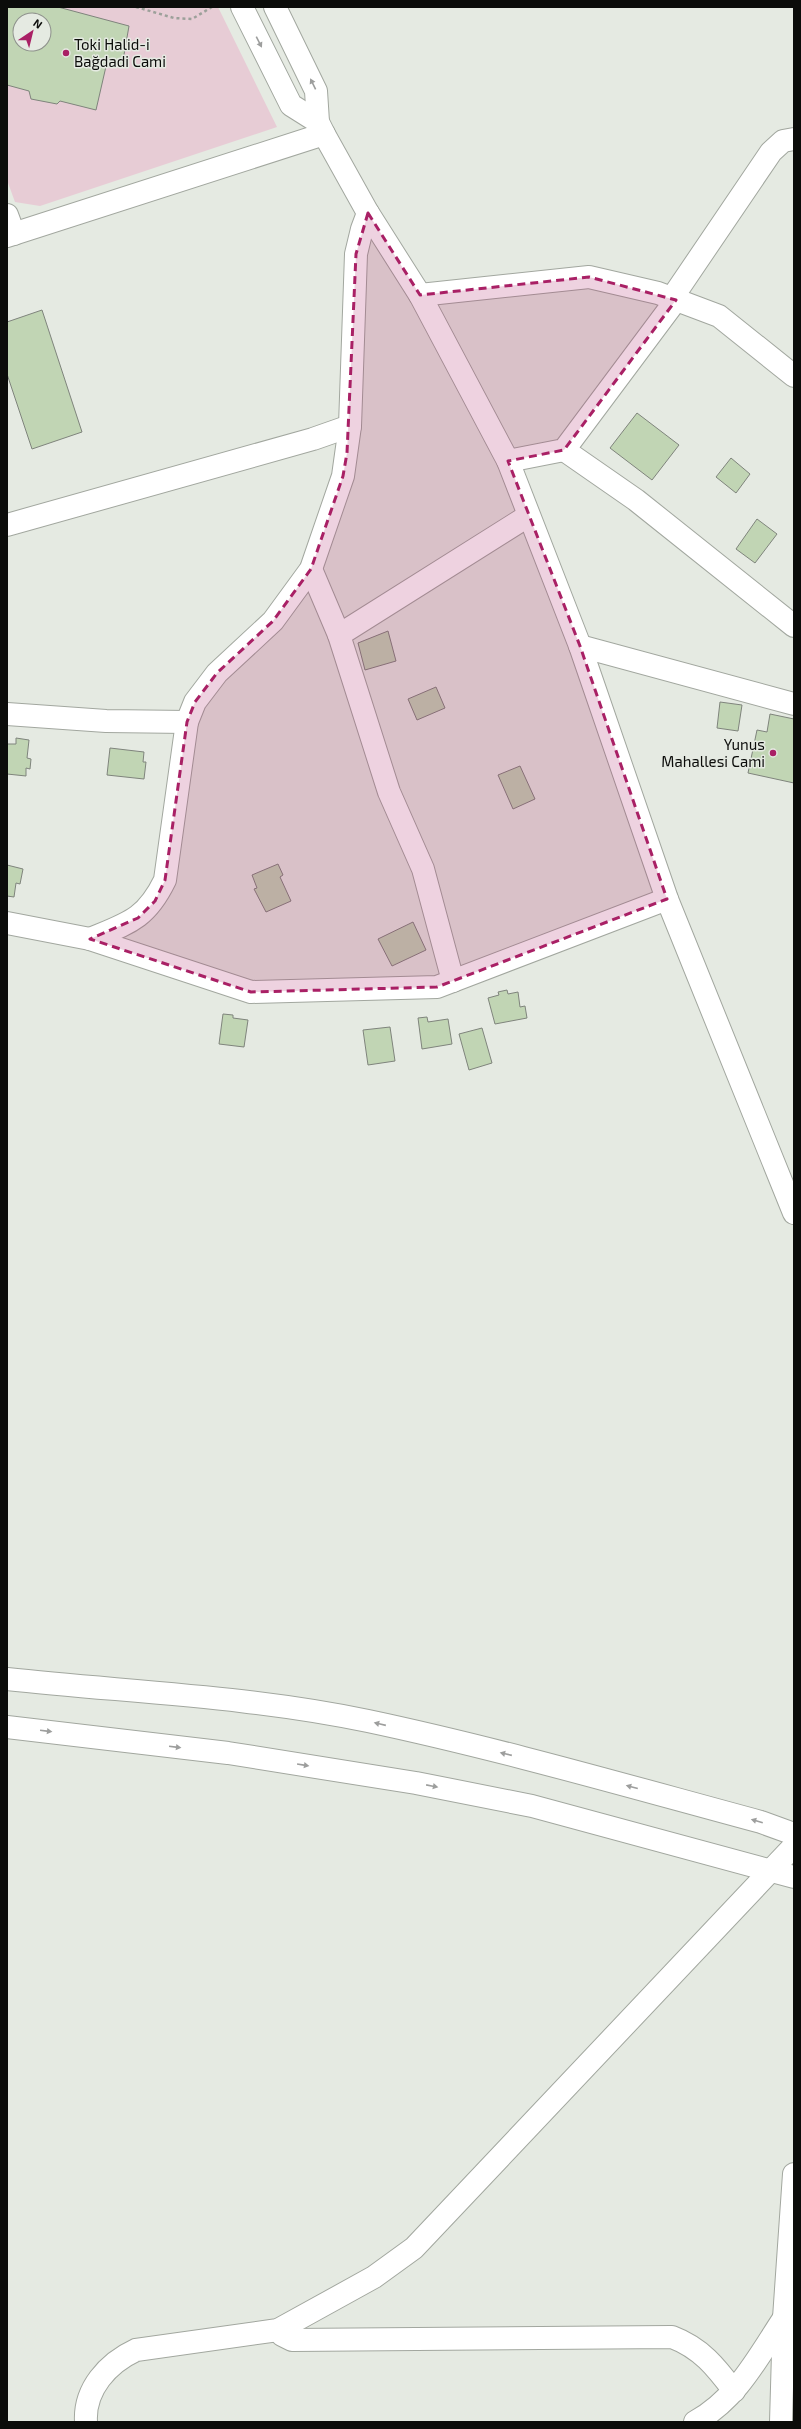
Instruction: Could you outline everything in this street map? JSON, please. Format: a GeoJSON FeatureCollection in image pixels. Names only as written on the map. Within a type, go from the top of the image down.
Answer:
{"type":"FeatureCollection","features":[{"type":"Feature","properties":{"kind":"main road"},"geometry":{"type":"LineString","coordinates":[[242,7],[292,106],[321,128]]}},
{"type":"Feature","properties":{"kind":"main road"},"geometry":{"type":"LineString","coordinates":[[275,7],[316,91],[321,128],[368,213],[420,295],[508,461],[528,516],[580,646],[667,899],[794,1213]]}},
{"type":"Feature","properties":{"kind":"main road"},"geometry":{"type":"LineString","coordinates":[[9,228],[321,128]]}},
{"type":"Feature","properties":{"kind":"main road"},"geometry":{"type":"LineString","coordinates":[[508,461],[564,450],[674,299],[771,152],[783,141],[794,139]]}},
{"type":"Feature","properties":{"kind":"main road"},"geometry":{"type":"LineString","coordinates":[[90,939],[138,918],[155,901],[165,880],[187,722],[195,702],[217,673],[273,621],[311,569],[343,476],[350,426],[356,254],[362,229],[368,213]]}},
{"type":"Feature","properties":{"kind":"main road"},"geometry":{"type":"LineString","coordinates":[[420,295],[588,277],[674,299],[719,316],[794,376]]}},
{"type":"Feature","properties":{"kind":"main road"},"geometry":{"type":"LineString","coordinates":[[7,525],[312,439],[350,426]]}},
{"type":"Feature","properties":{"kind":"main road"},"geometry":{"type":"LineString","coordinates":[[564,450],[636,500],[794,626]]}},
{"type":"Feature","properties":{"kind":"main road"},"geometry":{"type":"LineString","coordinates":[[339,635],[528,516]]}},
{"type":"Feature","properties":{"kind":"main road"},"geometry":{"type":"LineString","coordinates":[[311,569],[330,608],[390,792],[423,869],[453,981]]}},
{"type":"Feature","properties":{"kind":"main road"},"geometry":{"type":"LineString","coordinates":[[580,646],[794,704]]}},
{"type":"Feature","properties":{"kind":"main road"},"geometry":{"type":"LineString","coordinates":[[7,714],[106,721],[187,722]]}},
{"type":"Feature","properties":{"kind":"main road"},"geometry":{"type":"LineString","coordinates":[[7,923],[90,939],[251,992],[437,987],[667,899]]}},
{"type":"Feature","properties":{"kind":"main road"},"geometry":{"type":"LineString","coordinates":[[7,1679],[223,1698],[367,1721],[543,1762],[761,1822],[794,1834]]}},
{"type":"Feature","properties":{"kind":"main road"},"geometry":{"type":"LineString","coordinates":[[7,1727],[228,1753],[416,1782],[532,1806],[794,1877]]}},
{"type":"Feature","properties":{"kind":"main road"},"geometry":{"type":"LineString","coordinates":[[86,2422],[88,2405],[97,2382],[114,2363],[124,2356],[136,2350],[278,2330],[374,2277],[407,2252],[431,2231],[794,1846]]}},
{"type":"Feature","properties":{"kind":"main road"},"geometry":{"type":"LineString","coordinates":[[781,2422],[784,2318],[794,2174]]}},
{"type":"Feature","properties":{"kind":"main road"},"geometry":{"type":"LineString","coordinates":[[694,2422],[720,2406],[734,2391],[784,2318]]}},
{"type":"Feature","properties":{"kind":"main road"},"geometry":{"type":"LineString","coordinates":[[278,2330],[282,2335],[292,2340],[672,2338],[695,2348],[706,2356],[734,2391]]}},
{"type":"Feature","properties":{"kind":"path"},"geometry":{"type":"LineString","coordinates":[[136,7],[174,18],[192,19],[212,7]]}},
{"type":"Feature","properties":{"kind":"highlighted area"},"geometry":{"type":"Polygon","coordinates":[[[368,213],[420,295],[589,277],[676,300],[564,450],[508,461],[580,646],[667,899],[437,987],[251,992],[90,939],[138,918],[155,901],[165,880],[187,722],[195,702],[217,673],[273,621],[311,569],[343,476],[347,453],[356,254],[368,213]]]}},
{"type":"Feature","properties":{"kind":"shaded area"},"geometry":{"type":"Polygon","coordinates":[[[7,7],[218,7],[277,127],[40,206],[15,202],[7,180],[7,7]]]}},
{"type":"Feature","properties":{"kind":"building","name":"Toki Halid-i Bağdadi Cami"},"geometry":{"type":"Polygon","coordinates":[[[7,7],[58,7],[129,26],[122,66],[107,62],[96,110],[60,101],[57,104],[31,99],[29,91],[7,85],[7,7]]]}},
{"type":"Feature","properties":{"kind":"building"},"geometry":{"type":"Polygon","coordinates":[[[42,310],[82,432],[32,449],[7,374],[7,322],[42,310]]]}},
{"type":"Feature","properties":{"kind":"building"},"geometry":{"type":"Polygon","coordinates":[[[637,413],[679,445],[652,480],[610,448],[637,413]]]}},
{"type":"Feature","properties":{"kind":"building"},"geometry":{"type":"Polygon","coordinates":[[[731,458],[750,474],[736,493],[716,477],[731,458]]]}},
{"type":"Feature","properties":{"kind":"building"},"geometry":{"type":"Polygon","coordinates":[[[757,519],[777,534],[755,563],[736,549],[757,519]]]}},
{"type":"Feature","properties":{"kind":"building"},"geometry":{"type":"Polygon","coordinates":[[[388,631],[396,661],[365,670],[358,643],[388,631]]]}},
{"type":"Feature","properties":{"kind":"building"},"geometry":{"type":"Polygon","coordinates":[[[436,687],[445,708],[417,720],[408,699],[436,687]]]}},
{"type":"Feature","properties":{"kind":"building"},"geometry":{"type":"Polygon","coordinates":[[[720,702],[742,705],[738,731],[717,728],[720,702]]]}},
{"type":"Feature","properties":{"kind":"building","name":"Yunus Mahallesi Cami"},"geometry":{"type":"Polygon","coordinates":[[[770,714],[794,719],[794,783],[748,773],[757,730],[767,732],[770,714]]]}},
{"type":"Feature","properties":{"kind":"building"},"geometry":{"type":"Polygon","coordinates":[[[16,738],[29,740],[27,758],[31,759],[30,769],[26,768],[26,776],[7,774],[7,744],[16,744],[16,738]]]}},
{"type":"Feature","properties":{"kind":"building"},"geometry":{"type":"Polygon","coordinates":[[[110,748],[144,752],[143,762],[146,762],[144,779],[107,775],[110,748]]]}},
{"type":"Feature","properties":{"kind":"building"},"geometry":{"type":"Polygon","coordinates":[[[520,766],[535,799],[513,809],[498,775],[520,766]]]}},
{"type":"Feature","properties":{"kind":"building"},"geometry":{"type":"Polygon","coordinates":[[[278,864],[283,875],[280,877],[291,901],[266,912],[254,889],[257,888],[252,875],[278,864]]]}},
{"type":"Feature","properties":{"kind":"building"},"geometry":{"type":"Polygon","coordinates":[[[7,865],[23,869],[20,884],[16,883],[14,897],[7,896],[7,865]]]}},
{"type":"Feature","properties":{"kind":"building"},"geometry":{"type":"Polygon","coordinates":[[[413,922],[426,950],[392,966],[378,939],[413,922]]]}},
{"type":"Feature","properties":{"kind":"building"},"geometry":{"type":"Polygon","coordinates":[[[507,990],[508,994],[518,992],[520,1007],[525,1006],[527,1018],[495,1024],[488,998],[499,995],[498,992],[507,990]]]}},
{"type":"Feature","properties":{"kind":"building"},"geometry":{"type":"Polygon","coordinates":[[[223,1014],[233,1015],[233,1018],[248,1020],[244,1047],[219,1044],[223,1014]]]}},
{"type":"Feature","properties":{"kind":"building"},"geometry":{"type":"Polygon","coordinates":[[[427,1017],[428,1022],[448,1019],[452,1044],[422,1049],[418,1018],[427,1017]]]}},
{"type":"Feature","properties":{"kind":"building"},"geometry":{"type":"Polygon","coordinates":[[[390,1027],[395,1061],[368,1065],[363,1030],[390,1027]]]}},
{"type":"Feature","properties":{"kind":"building"},"geometry":{"type":"Polygon","coordinates":[[[482,1028],[492,1063],[469,1070],[459,1034],[482,1028]]]}},
{"type":"Feature","properties":{"kind":"place","name":"Toki Halid-i Bağdadi Cami"},"geometry":{"type":"Point","coordinates":[66,53]}},
{"type":"Feature","properties":{"kind":"place","name":"Yunus Mahallesi Cami"},"geometry":{"type":"Point","coordinates":[773,753]}}]}
